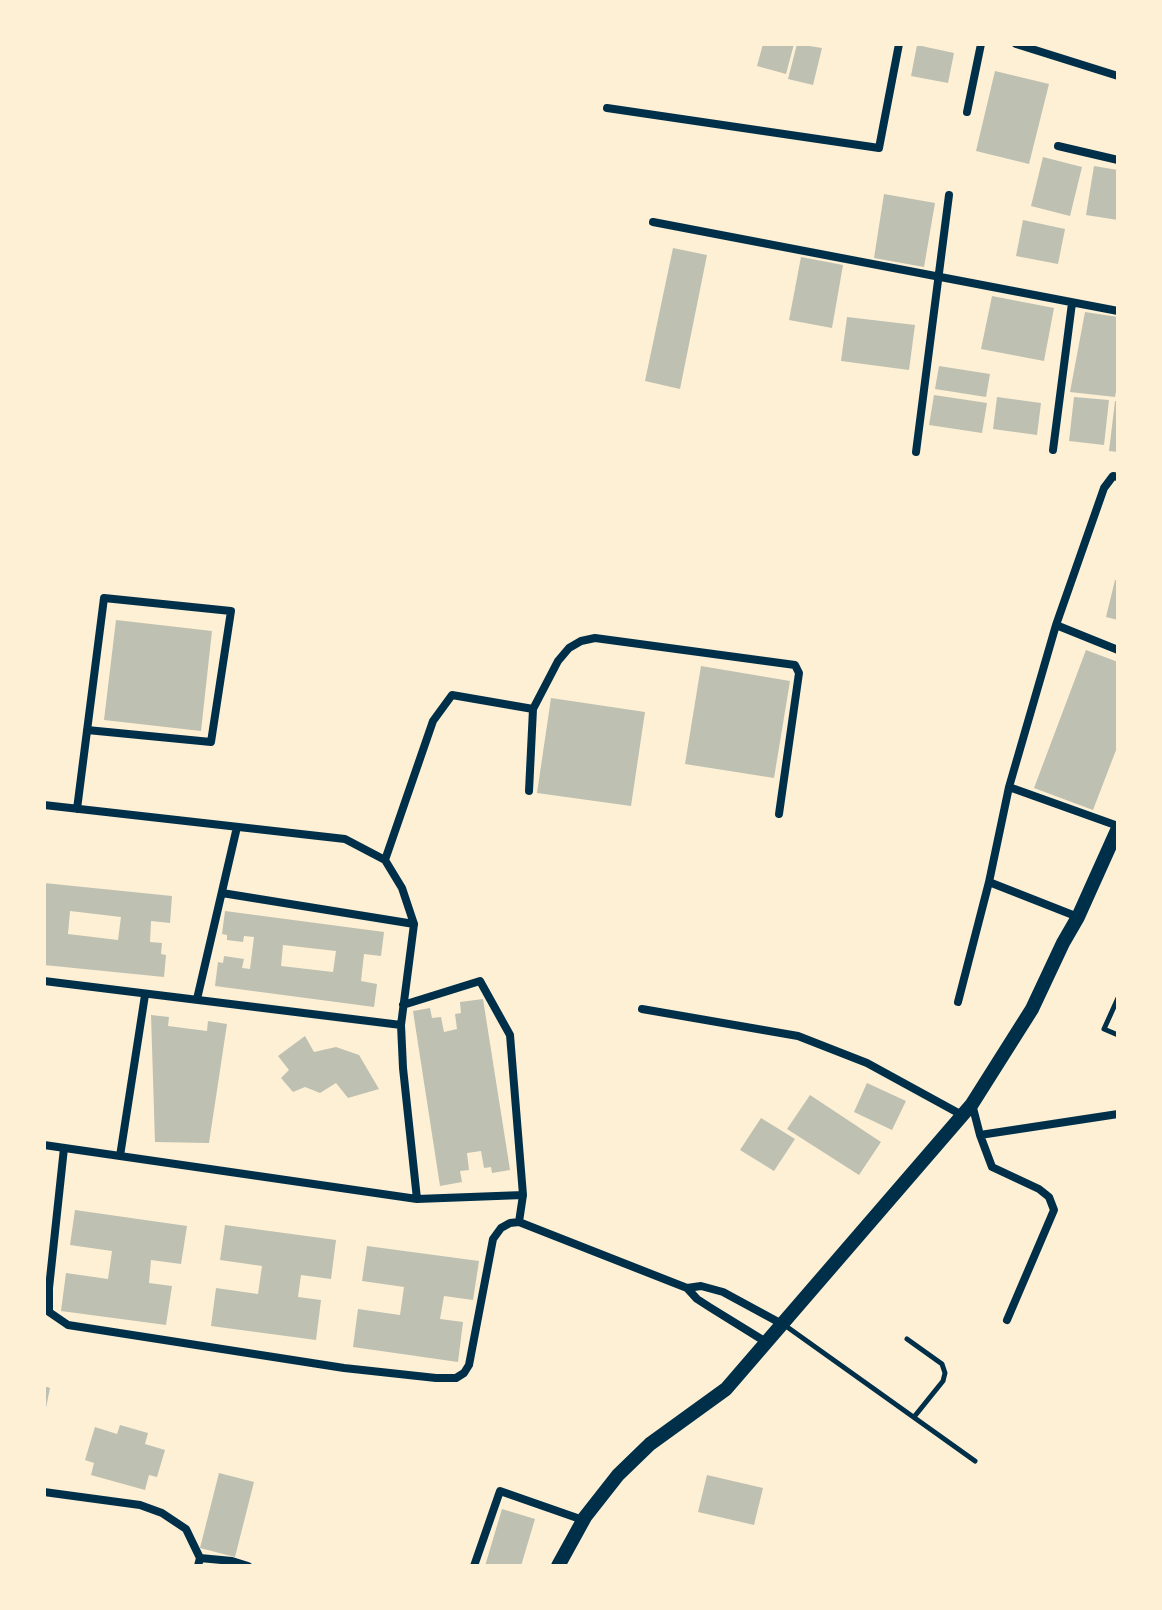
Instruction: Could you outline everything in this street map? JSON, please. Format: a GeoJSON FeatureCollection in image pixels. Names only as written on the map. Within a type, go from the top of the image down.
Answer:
{"type":"FeatureCollection","features":[{"type":"Feature","properties":{"kind":"main road"},"geometry":{"type":"LineString","coordinates":[[558,1566],[583,1520],[618,1475],[650,1444],[726,1389],[967,1109],[1032,1009],[1118,827]]}},
{"type":"Feature","properties":{"kind":"street"},"geometry":{"type":"LineString","coordinates":[[607,108],[879,148],[899,44]]}},
{"type":"Feature","properties":{"kind":"street"},"geometry":{"type":"LineString","coordinates":[[967,112],[981,44]]}},
{"type":"Feature","properties":{"kind":"street"},"geometry":{"type":"LineString","coordinates":[[1016,44],[1118,76]]}},
{"type":"Feature","properties":{"kind":"street"},"geometry":{"type":"LineString","coordinates":[[1058,146],[1118,160]]}},
{"type":"Feature","properties":{"kind":"street"},"geometry":{"type":"LineString","coordinates":[[916,452],[949,195]]}},
{"type":"Feature","properties":{"kind":"street"},"geometry":{"type":"LineString","coordinates":[[653,222],[1118,311]]}},
{"type":"Feature","properties":{"kind":"street"},"geometry":{"type":"LineString","coordinates":[[1053,450],[1072,303]]}},
{"type":"Feature","properties":{"kind":"street"},"geometry":{"type":"LineString","coordinates":[[958,1002],[989,882],[1009,787],[1056,625],[1104,488],[1113,476],[1118,477]]}},
{"type":"Feature","properties":{"kind":"street"},"geometry":{"type":"LineString","coordinates":[[77,809],[87,730],[104,598],[231,611],[211,742],[87,730]]}},
{"type":"Feature","properties":{"kind":"street"},"geometry":{"type":"LineString","coordinates":[[1056,625],[1118,650]]}},
{"type":"Feature","properties":{"kind":"street"},"geometry":{"type":"LineString","coordinates":[[529,791],[533,709],[558,661],[569,648],[595,638],[795,665],[799,673],[779,814]]}},
{"type":"Feature","properties":{"kind":"street"},"geometry":{"type":"LineString","coordinates":[[385,860],[433,721],[452,695],[533,709]]}},
{"type":"Feature","properties":{"kind":"street"},"geometry":{"type":"LineString","coordinates":[[1009,787],[1118,827]]}},
{"type":"Feature","properties":{"kind":"street"},"geometry":{"type":"LineString","coordinates":[[44,805],[345,839],[385,860],[402,888],[414,924],[401,1025],[417,1199]]}},
{"type":"Feature","properties":{"kind":"street"},"geometry":{"type":"LineString","coordinates":[[197,999],[237,827]]}},
{"type":"Feature","properties":{"kind":"street"},"geometry":{"type":"LineString","coordinates":[[989,882],[1078,917]]}},
{"type":"Feature","properties":{"kind":"street"},"geometry":{"type":"LineString","coordinates":[[222,893],[414,924]]}},
{"type":"Feature","properties":{"kind":"street"},"geometry":{"type":"LineString","coordinates":[[44,981],[401,1025]]}},
{"type":"Feature","properties":{"kind":"street"},"geometry":{"type":"LineString","coordinates":[[403,1005],[480,981],[510,1035],[523,1195],[519,1222]]}},
{"type":"Feature","properties":{"kind":"street"},"geometry":{"type":"LineString","coordinates":[[120,1156],[145,995]]}},
{"type":"Feature","properties":{"kind":"street"},"geometry":{"type":"LineString","coordinates":[[642,1009],[798,1036],[867,1063],[967,1109],[992,1167],[1039,1189],[1049,1197],[1054,1210],[1007,1320]]}},
{"type":"Feature","properties":{"kind":"street"},"geometry":{"type":"LineString","coordinates":[[980,1135],[1118,1114]]}},
{"type":"Feature","properties":{"kind":"street"},"geometry":{"type":"LineString","coordinates":[[44,1145],[417,1199],[523,1195]]}},
{"type":"Feature","properties":{"kind":"street"},"geometry":{"type":"LineString","coordinates":[[64,1148],[46,1312],[68,1325],[344,1368],[456,1378],[469,1365],[493,1239],[501,1228],[519,1222],[687,1288],[697,1299],[766,1342]]}},
{"type":"Feature","properties":{"kind":"street"},"geometry":{"type":"LineString","coordinates":[[687,1288],[701,1286],[723,1292],[782,1324]]}},
{"type":"Feature","properties":{"kind":"street"},"geometry":{"type":"LineString","coordinates":[[474,1566],[500,1491],[583,1520]]}},
{"type":"Feature","properties":{"kind":"street"},"geometry":{"type":"LineString","coordinates":[[44,1492],[140,1505],[162,1513],[186,1529],[199,1562],[232,1561],[248,1566]]}},
{"type":"Feature","properties":{"kind":"lane"},"geometry":{"type":"LineString","coordinates":[[1118,998],[1104,1029],[1118,1035]]}},
{"type":"Feature","properties":{"kind":"lane"},"geometry":{"type":"LineString","coordinates":[[782,1324],[975,1461]]}},
{"type":"Feature","properties":{"kind":"lane"},"geometry":{"type":"LineString","coordinates":[[907,1339],[942,1364],[945,1373],[943,1381],[914,1417]]}},
{"type":"Feature","properties":{"kind":"building"},"geometry":{"type":"Polygon","coordinates":[[[763,44],[794,44],[786,74],[757,66],[763,44]]]}},
{"type":"Feature","properties":{"kind":"building"},"geometry":{"type":"Polygon","coordinates":[[[797,44],[822,48],[813,85],[788,79],[797,44]]]}},
{"type":"Feature","properties":{"kind":"building"},"geometry":{"type":"Polygon","coordinates":[[[917,45],[954,53],[948,83],[911,76],[917,45]]]}},
{"type":"Feature","properties":{"kind":"building"},"geometry":{"type":"Polygon","coordinates":[[[995,71],[1049,84],[1029,164],[976,151],[995,71]]]}},
{"type":"Feature","properties":{"kind":"building"},"geometry":{"type":"Polygon","coordinates":[[[1043,157],[1082,167],[1070,216],[1031,206],[1043,157]]]}},
{"type":"Feature","properties":{"kind":"building"},"geometry":{"type":"Polygon","coordinates":[[[1094,166],[1118,170],[1118,220],[1086,215],[1094,166]]]}},
{"type":"Feature","properties":{"kind":"building"},"geometry":{"type":"Polygon","coordinates":[[[884,194],[935,203],[924,267],[874,258],[884,194]]]}},
{"type":"Feature","properties":{"kind":"building"},"geometry":{"type":"Polygon","coordinates":[[[1023,220],[1065,229],[1058,264],[1016,256],[1023,220]]]}},
{"type":"Feature","properties":{"kind":"building"},"geometry":{"type":"Polygon","coordinates":[[[673,248],[707,255],[680,389],[645,381],[673,248]]]}},
{"type":"Feature","properties":{"kind":"building"},"geometry":{"type":"Polygon","coordinates":[[[801,257],[843,265],[832,328],[789,320],[801,257]]]}},
{"type":"Feature","properties":{"kind":"building"},"geometry":{"type":"Polygon","coordinates":[[[992,296],[1054,308],[1044,361],[981,349],[992,296]]]}},
{"type":"Feature","properties":{"kind":"building"},"geometry":{"type":"Polygon","coordinates":[[[1085,312],[1118,317],[1115,397],[1070,392],[1085,312]]]}},
{"type":"Feature","properties":{"kind":"building"},"geometry":{"type":"Polygon","coordinates":[[[847,317],[915,325],[909,370],[841,361],[847,317]]]}},
{"type":"Feature","properties":{"kind":"building"},"geometry":{"type":"Polygon","coordinates":[[[939,366],[990,374],[986,397],[935,389],[939,366]]]}},
{"type":"Feature","properties":{"kind":"building"},"geometry":{"type":"Polygon","coordinates":[[[934,395],[987,403],[982,433],[929,425],[934,395]]]}},
{"type":"Feature","properties":{"kind":"building"},"geometry":{"type":"Polygon","coordinates":[[[997,397],[1041,403],[1037,435],[993,429],[997,397]]]}},
{"type":"Feature","properties":{"kind":"building"},"geometry":{"type":"Polygon","coordinates":[[[1074,397],[1109,400],[1104,445],[1069,441],[1074,397]]]}},
{"type":"Feature","properties":{"kind":"building"},"geometry":{"type":"Polygon","coordinates":[[[1115,401],[1118,401],[1118,452],[1109,451],[1115,401]]]}},
{"type":"Feature","properties":{"kind":"building"},"geometry":{"type":"Polygon","coordinates":[[[1115,580],[1118,580],[1118,620],[1106,617],[1115,580]]]}},
{"type":"Feature","properties":{"kind":"building"},"geometry":{"type":"Polygon","coordinates":[[[116,620],[212,631],[201,731],[104,720],[116,620]]]}},
{"type":"Feature","properties":{"kind":"building"},"geometry":{"type":"Polygon","coordinates":[[[1086,650],[1118,662],[1118,745],[1093,810],[1034,788],[1086,650]]]}},
{"type":"Feature","properties":{"kind":"building"},"geometry":{"type":"Polygon","coordinates":[[[701,666],[790,681],[774,778],[685,764],[701,666]]]}},
{"type":"Feature","properties":{"kind":"building"},"geometry":{"type":"Polygon","coordinates":[[[551,698],[645,712],[631,806],[537,793],[551,698]]]}},
{"type":"Feature","properties":{"kind":"building"},"geometry":{"type":"Polygon","coordinates":[[[44,883],[172,896],[170,923],[151,921],[150,942],[162,943],[161,954],[166,955],[164,977],[44,965],[44,883]],[[70,911],[68,934],[118,940],[121,917],[70,911]]]}},
{"type":"Feature","properties":{"kind":"building"},"geometry":{"type":"Polygon","coordinates":[[[225,911],[384,932],[381,956],[364,954],[361,981],[377,984],[374,1007],[215,986],[218,962],[223,963],[224,956],[244,959],[242,968],[250,969],[254,937],[244,936],[243,942],[227,940],[227,935],[222,934],[225,911]],[[283,945],[281,966],[333,972],[336,951],[283,945]]]}},
{"type":"Feature","properties":{"kind":"building"},"geometry":{"type":"Polygon","coordinates":[[[483,999],[510,1170],[492,1173],[491,1167],[484,1168],[481,1151],[467,1153],[469,1170],[460,1171],[462,1182],[440,1186],[413,1011],[430,1008],[432,1018],[441,1017],[444,1032],[457,1029],[455,1014],[461,1013],[460,1002],[483,999]]]}},
{"type":"Feature","properties":{"kind":"building"},"geometry":{"type":"Polygon","coordinates":[[[151,1015],[169,1017],[168,1026],[207,1031],[208,1021],[227,1024],[209,1143],[155,1142],[151,1015]]]}},
{"type":"Feature","properties":{"kind":"building"},"geometry":{"type":"Polygon","coordinates":[[[305,1036],[314,1052],[336,1047],[359,1055],[379,1089],[348,1098],[336,1083],[320,1093],[305,1087],[293,1092],[281,1078],[289,1070],[278,1056],[305,1036]]]}},
{"type":"Feature","properties":{"kind":"building"},"geometry":{"type":"Polygon","coordinates":[[[867,1083],[906,1101],[892,1130],[854,1112],[867,1083]]]}},
{"type":"Feature","properties":{"kind":"building"},"geometry":{"type":"Polygon","coordinates":[[[810,1095],[881,1142],[859,1175],[787,1129],[810,1095]]]}},
{"type":"Feature","properties":{"kind":"building"},"geometry":{"type":"Polygon","coordinates":[[[761,1118],[795,1139],[774,1171],[740,1150],[761,1118]]]}},
{"type":"Feature","properties":{"kind":"building"},"geometry":{"type":"Polygon","coordinates":[[[75,1210],[187,1226],[181,1264],[151,1260],[149,1283],[172,1286],[166,1325],[61,1311],[66,1273],[108,1279],[112,1251],[70,1245],[75,1210]]]}},
{"type":"Feature","properties":{"kind":"building"},"geometry":{"type":"Polygon","coordinates":[[[225,1225],[336,1240],[331,1279],[301,1275],[298,1297],[321,1300],[316,1340],[211,1326],[216,1288],[258,1294],[262,1266],[220,1260],[225,1225]]]}},
{"type":"Feature","properties":{"kind":"building"},"geometry":{"type":"Polygon","coordinates":[[[367,1246],[479,1261],[473,1300],[444,1296],[440,1319],[463,1322],[458,1362],[353,1347],[358,1309],[400,1315],[404,1287],[362,1281],[367,1246]]]}},
{"type":"Feature","properties":{"kind":"building"},"geometry":{"type":"Polygon","coordinates":[[[44,1386],[50,1388],[45,1413],[44,1413],[44,1386]]]}},
{"type":"Feature","properties":{"kind":"building"},"geometry":{"type":"Polygon","coordinates":[[[120,1425],[148,1433],[145,1444],[165,1450],[157,1477],[149,1475],[145,1490],[91,1475],[94,1463],[85,1460],[95,1427],[117,1434],[120,1425]]]}},
{"type":"Feature","properties":{"kind":"building"},"geometry":{"type":"Polygon","coordinates":[[[219,1473],[254,1482],[235,1557],[200,1548],[219,1473]]]}},
{"type":"Feature","properties":{"kind":"building"},"geometry":{"type":"Polygon","coordinates":[[[707,1475],[763,1488],[754,1525],[698,1512],[707,1475]]]}},
{"type":"Feature","properties":{"kind":"building"},"geometry":{"type":"Polygon","coordinates":[[[502,1509],[535,1519],[521,1566],[485,1566],[502,1509]]]}}]}
